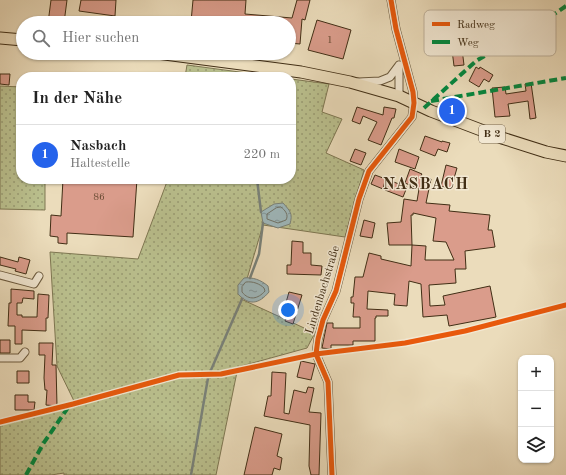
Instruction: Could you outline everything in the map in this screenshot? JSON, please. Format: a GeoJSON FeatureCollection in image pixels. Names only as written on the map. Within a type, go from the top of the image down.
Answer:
{"type":"FeatureCollection","features":[{"type":"Feature","properties":{"kind":"main road"},"geometry":{"type":"LineString","coordinates":[[0,38],[16,39]]}},
{"type":"Feature","properties":{"kind":"main road","name":"B 2"},"geometry":{"type":"LineString","coordinates":[[209,60],[301,72],[350,82],[399,96],[453,120],[531,147],[566,156]]}},
{"type":"Feature","properties":{"kind":"street"},"geometry":{"type":"LineString","coordinates":[[391,0],[396,29],[413,92],[414,103]]}},
{"type":"Feature","properties":{"kind":"street"},"geometry":{"type":"LineString","coordinates":[[399,96],[399,64],[401,51]]}},
{"type":"Feature","properties":{"kind":"street"},"geometry":{"type":"LineString","coordinates":[[350,82],[380,81],[390,77],[399,64]]}},
{"type":"Feature","properties":{"kind":"street","name":"Lindenbachstraße"},"geometry":{"type":"LineString","coordinates":[[332,475],[328,382],[316,354],[318,339],[323,320],[336,291],[359,199],[369,171],[412,117],[414,103]]}},
{"type":"Feature","properties":{"kind":"street"},"geometry":{"type":"LineString","coordinates":[[0,275],[34,284],[39,276]]}},
{"type":"Feature","properties":{"kind":"street"},"geometry":{"type":"LineString","coordinates":[[0,358],[20,358],[25,352]]}},
{"type":"Feature","properties":{"kind":"green space"},"geometry":{"type":"Polygon","coordinates":[[[187,65],[240,72],[186,72],[187,65]]]}},
{"type":"Feature","properties":{"kind":"green space"},"geometry":{"type":"Polygon","coordinates":[[[296,80],[329,84],[322,112],[342,119],[326,153],[364,170],[345,237],[263,225],[241,299],[315,333],[307,348],[238,367],[216,475],[64,475],[64,473],[51,475],[0,475],[0,423],[74,401],[57,366],[50,252],[138,259],[166,184],[296,184],[296,80]]]}},
{"type":"Feature","properties":{"kind":"green space"},"geometry":{"type":"Polygon","coordinates":[[[0,86],[16,87],[16,184],[45,184],[45,210],[0,209],[0,86]]]}},
{"type":"Feature","properties":{"kind":"water"},"geometry":{"type":"Polygon","coordinates":[[[283,203],[290,212],[290,224],[278,228],[263,223],[261,212],[274,204],[283,203]]]}},
{"type":"Feature","properties":{"kind":"water"},"geometry":{"type":"Polygon","coordinates":[[[244,278],[257,279],[263,282],[268,286],[269,292],[258,301],[254,302],[250,302],[242,298],[238,294],[238,285],[244,278]]]}},
{"type":"Feature","properties":{"kind":"building"},"geometry":{"type":"Polygon","coordinates":[[[51,0],[67,0],[65,16],[49,16],[51,0]]]}},
{"type":"Feature","properties":{"kind":"building"},"geometry":{"type":"Polygon","coordinates":[[[81,0],[116,0],[115,16],[79,11],[81,0]]]}},
{"type":"Feature","properties":{"kind":"building"},"geometry":{"type":"Polygon","coordinates":[[[193,0],[246,0],[245,14],[268,16],[192,16],[193,0]]]}},
{"type":"Feature","properties":{"kind":"building"},"geometry":{"type":"Polygon","coordinates":[[[297,0],[310,0],[305,20],[302,19],[300,44],[296,44],[296,16],[293,16],[297,0]]]}},
{"type":"Feature","properties":{"kind":"building"},"geometry":{"type":"Polygon","coordinates":[[[317,20],[351,30],[343,59],[308,50],[317,20]]]}},
{"type":"Feature","properties":{"kind":"building"},"geometry":{"type":"Polygon","coordinates":[[[453,56],[463,56],[464,65],[454,66],[453,56]]]}},
{"type":"Feature","properties":{"kind":"building"},"geometry":{"type":"Polygon","coordinates":[[[476,67],[479,69],[480,67],[493,75],[489,82],[484,79],[479,87],[469,81],[476,67]]]}},
{"type":"Feature","properties":{"kind":"building"},"geometry":{"type":"Polygon","coordinates":[[[0,74],[10,74],[9,85],[0,84],[0,74]]]}},
{"type":"Feature","properties":{"kind":"building"},"geometry":{"type":"Polygon","coordinates":[[[531,83],[536,118],[530,119],[528,101],[508,104],[510,116],[495,117],[492,88],[505,87],[506,94],[526,91],[525,84],[531,83]]]}},
{"type":"Feature","properties":{"kind":"building"},"geometry":{"type":"Polygon","coordinates":[[[357,107],[383,115],[384,107],[396,109],[394,118],[392,118],[381,145],[368,140],[377,122],[363,116],[360,124],[352,121],[357,107]]]}},
{"type":"Feature","properties":{"kind":"building"},"geometry":{"type":"Polygon","coordinates":[[[425,136],[450,143],[447,152],[438,149],[435,156],[420,150],[425,136]]]}},
{"type":"Feature","properties":{"kind":"building"},"geometry":{"type":"Polygon","coordinates":[[[355,149],[366,153],[361,165],[350,161],[355,149]]]}},
{"type":"Feature","properties":{"kind":"building"},"geometry":{"type":"Polygon","coordinates":[[[399,149],[419,157],[415,169],[395,162],[399,149]]]}},
{"type":"Feature","properties":{"kind":"building"},"geometry":{"type":"Polygon","coordinates":[[[446,165],[457,168],[451,189],[441,186],[446,165]]]}},
{"type":"Feature","properties":{"kind":"building"},"geometry":{"type":"Polygon","coordinates":[[[410,169],[422,174],[420,177],[431,179],[426,203],[450,205],[449,211],[490,215],[488,230],[492,230],[495,247],[465,251],[466,269],[455,269],[456,283],[429,285],[430,306],[445,305],[443,296],[490,286],[496,317],[449,326],[447,315],[423,317],[421,284],[409,281],[407,306],[394,305],[395,294],[368,291],[367,309],[388,310],[388,316],[376,316],[375,318],[375,341],[353,341],[353,345],[331,345],[331,349],[322,348],[327,323],[333,323],[333,328],[360,328],[360,317],[353,317],[354,303],[351,303],[351,297],[353,297],[355,277],[363,277],[369,253],[381,256],[381,259],[411,266],[412,245],[389,245],[387,223],[401,222],[404,199],[417,201],[419,189],[405,183],[410,169]],[[413,213],[413,215],[411,215],[412,245],[426,246],[425,260],[454,260],[446,242],[433,241],[436,218],[413,213]]]}},
{"type":"Feature","properties":{"kind":"building"},"geometry":{"type":"Polygon","coordinates":[[[375,175],[407,187],[403,197],[385,190],[385,181],[383,189],[371,184],[375,175]]]}},
{"type":"Feature","properties":{"kind":"building"},"geometry":{"type":"Polygon","coordinates":[[[63,184],[137,184],[133,237],[67,233],[67,244],[58,243],[58,237],[50,236],[51,215],[61,216],[63,184]]]}},
{"type":"Feature","properties":{"kind":"building"},"geometry":{"type":"Polygon","coordinates":[[[364,220],[375,223],[372,238],[360,236],[364,220]]]}},
{"type":"Feature","properties":{"kind":"building"},"geometry":{"type":"Polygon","coordinates":[[[292,241],[303,242],[303,253],[311,253],[311,265],[322,266],[321,275],[287,274],[287,265],[291,265],[292,241]]]}},
{"type":"Feature","properties":{"kind":"building"},"geometry":{"type":"Polygon","coordinates":[[[0,257],[18,262],[19,257],[30,260],[26,274],[15,271],[16,269],[0,265],[0,257]]]}},
{"type":"Feature","properties":{"kind":"building"},"geometry":{"type":"Polygon","coordinates":[[[11,289],[34,291],[34,299],[23,298],[22,303],[17,303],[17,315],[22,315],[22,317],[37,317],[38,294],[49,295],[46,331],[22,330],[22,344],[15,344],[15,326],[8,326],[11,289]]]}},
{"type":"Feature","properties":{"kind":"building"},"geometry":{"type":"Polygon","coordinates":[[[289,292],[302,295],[293,324],[285,321],[290,307],[285,306],[289,292]]]}},
{"type":"Feature","properties":{"kind":"building"},"geometry":{"type":"Polygon","coordinates":[[[0,340],[10,340],[10,353],[0,353],[0,340]]]}},
{"type":"Feature","properties":{"kind":"building"},"geometry":{"type":"Polygon","coordinates":[[[39,343],[53,343],[52,365],[56,365],[57,406],[46,405],[47,390],[45,390],[44,378],[45,355],[39,355],[39,343]]]}},
{"type":"Feature","properties":{"kind":"building"},"geometry":{"type":"Polygon","coordinates":[[[301,361],[315,364],[311,380],[297,377],[301,361]]]}},
{"type":"Feature","properties":{"kind":"building"},"geometry":{"type":"Polygon","coordinates":[[[17,371],[29,371],[29,383],[17,383],[17,371]]]}},
{"type":"Feature","properties":{"kind":"building"},"geometry":{"type":"Polygon","coordinates":[[[272,372],[286,373],[284,413],[289,414],[294,390],[306,393],[308,387],[314,388],[309,412],[321,413],[319,475],[311,475],[309,466],[310,425],[264,416],[268,396],[271,396],[272,372]]]}},
{"type":"Feature","properties":{"kind":"building"},"geometry":{"type":"Polygon","coordinates":[[[15,395],[28,395],[28,402],[35,402],[34,410],[15,410],[15,395]]]}},
{"type":"Feature","properties":{"kind":"building"},"geometry":{"type":"Polygon","coordinates":[[[255,427],[282,434],[277,456],[282,458],[280,470],[274,468],[272,475],[244,475],[255,427]]]}},
{"type":"Feature","properties":{"kind":"waterway"},"geometry":{"type":"LineString","coordinates":[[258,184],[261,212]]}},
{"type":"Feature","properties":{"kind":"waterway"},"geometry":{"type":"LineString","coordinates":[[250,278],[259,254],[263,223]]}},
{"type":"Feature","properties":{"kind":"waterway"},"geometry":{"type":"LineString","coordinates":[[211,370],[242,299]]}},
{"type":"Feature","properties":{"kind":"waterway"},"geometry":{"type":"LineString","coordinates":[[191,475],[208,378]]}},
{"type":"Feature","properties":{"kind":"marked path"},"geometry":{"type":"LineString","coordinates":[[556,13],[566,6]]}},
{"type":"Feature","properties":{"kind":"marked path"},"geometry":{"type":"LineString","coordinates":[[424,108],[476,61],[485,56]]}},
{"type":"Feature","properties":{"kind":"marked path"},"geometry":{"type":"LineString","coordinates":[[431,101],[566,78]]}},
{"type":"Feature","properties":{"kind":"marked path"},"geometry":{"type":"LineString","coordinates":[[26,475],[43,444],[69,406]]}},
{"type":"Feature","properties":{"kind":"cycle path"},"geometry":{"type":"LineString","coordinates":[[332,475],[328,382],[316,354],[318,339],[323,320],[336,291],[359,199],[369,171],[412,117],[414,103],[413,92],[396,29],[391,0]]}},
{"type":"Feature","properties":{"kind":"cycle path"},"geometry":{"type":"LineString","coordinates":[[0,422],[179,375],[221,374],[316,354],[405,343],[465,331],[566,305]]}},
{"type":"Feature","properties":{"kind":"place","name":"Nasbach"},"geometry":{"type":"Point","coordinates":[452,111]}},
{"type":"Feature","properties":{"kind":"district","name":"NASBACH"},"geometry":{"type":"Point","coordinates":[426,185]}}]}
